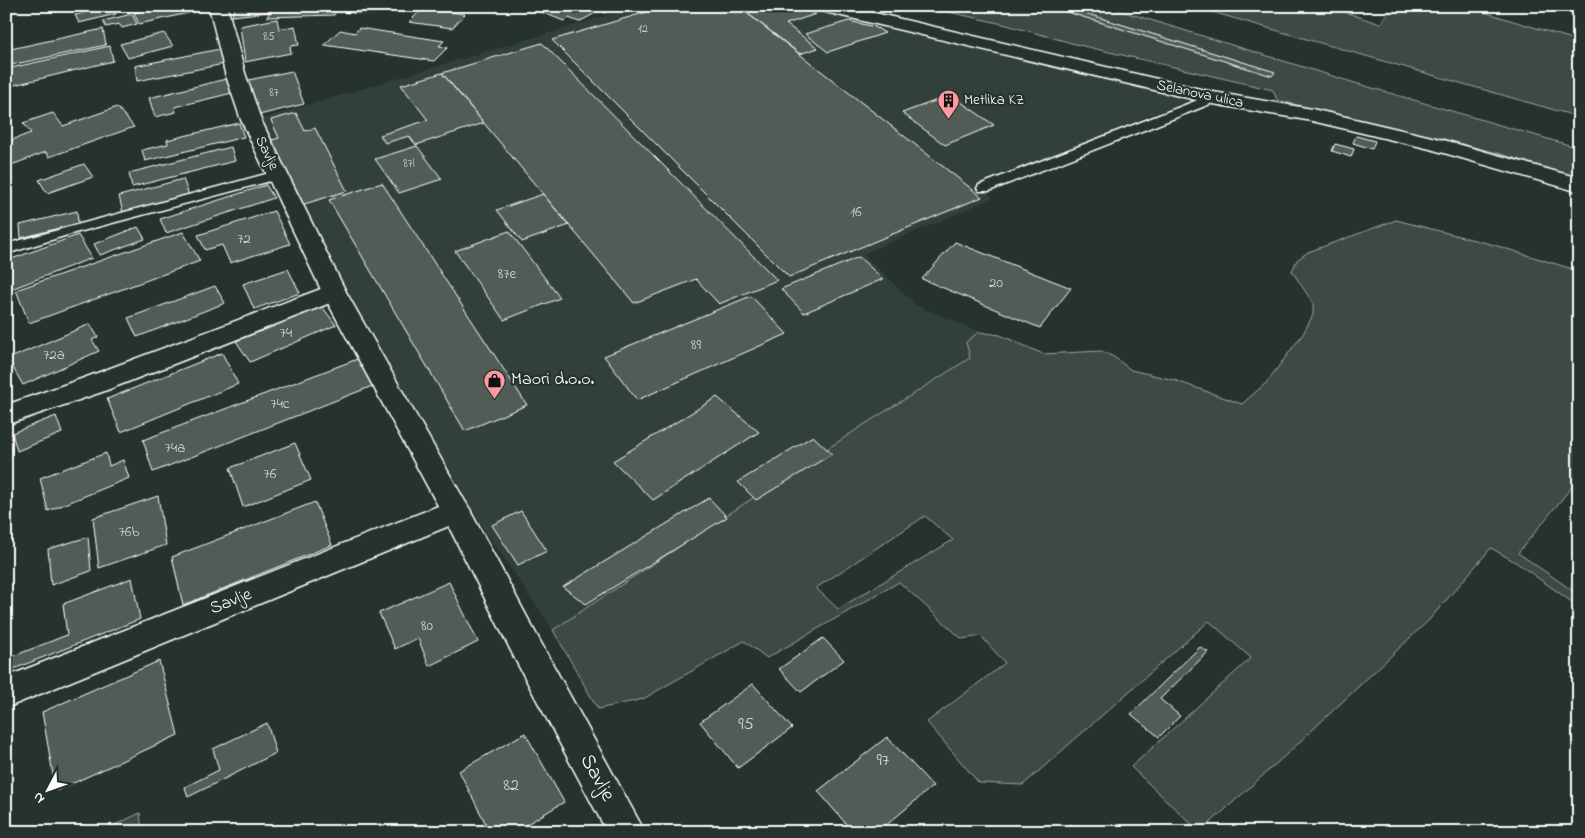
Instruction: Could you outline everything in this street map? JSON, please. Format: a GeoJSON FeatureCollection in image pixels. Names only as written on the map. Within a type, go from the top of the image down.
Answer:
{"type":"FeatureCollection","features":[{"type":"Feature","properties":{"kind":"street","name":"Savlje"},"geometry":{"type":"LineString","coordinates":[[218,6],[235,73],[251,120],[334,292],[456,512],[533,660],[627,832]]}},
{"type":"Feature","properties":{"kind":"street","name":"Selanova ulica"},"geometry":{"type":"LineString","coordinates":[[821,6],[1213,98],[1312,115],[1436,144],[1579,186]]}},
{"type":"Feature","properties":{"kind":"street"},"geometry":{"type":"LineString","coordinates":[[6,415],[93,384],[334,292]]}},
{"type":"Feature","properties":{"kind":"street","name":"Savlje"},"geometry":{"type":"LineString","coordinates":[[6,693],[456,512]]}},
{"type":"Feature","properties":{"kind":"lane"},"geometry":{"type":"LineString","coordinates":[[984,188],[1213,98]]}},
{"type":"Feature","properties":{"kind":"lane"},"geometry":{"type":"LineString","coordinates":[[6,249],[66,231],[277,175]]}},
{"type":"Feature","properties":{"kind":"shaded area"},"geometry":{"type":"Polygon","coordinates":[[[639,6],[795,6],[1189,100],[977,185],[993,198],[863,254],[916,305],[979,332],[967,342],[970,358],[862,426],[553,630],[481,525],[299,207],[258,120],[639,6]]]}},
{"type":"Feature","properties":{"kind":"shaded area"},"geometry":{"type":"Polygon","coordinates":[[[922,6],[1105,6],[1355,83],[1579,148],[1579,178],[1494,152],[1277,100],[1273,90],[922,6]]]}},
{"type":"Feature","properties":{"kind":"shaded area"},"geometry":{"type":"Polygon","coordinates":[[[1191,6],[1327,6],[1380,24],[1394,6],[1464,6],[1579,41],[1579,117],[1191,6]]]}},
{"type":"Feature","properties":{"kind":"shaded area"},"geometry":{"type":"Polygon","coordinates":[[[1396,220],[1494,245],[1579,271],[1579,478],[1518,553],[1579,595],[1579,607],[1517,563],[1491,548],[1429,620],[1288,753],[1200,832],[1131,767],[1251,658],[1209,621],[1023,785],[979,783],[927,722],[1005,663],[981,636],[962,639],[899,582],[767,658],[744,641],[643,699],[598,709],[553,630],[862,426],[970,358],[966,342],[979,332],[1000,335],[1043,354],[1101,351],[1114,357],[1131,370],[1174,380],[1242,404],[1266,383],[1303,334],[1313,315],[1313,303],[1292,271],[1297,260],[1308,252],[1396,220]],[[925,516],[816,588],[838,609],[953,540],[925,516]]]}},
{"type":"Feature","properties":{"kind":"shaded area"},"geometry":{"type":"Polygon","coordinates":[[[140,813],[142,832],[100,832],[140,813]]]}},
{"type":"Feature","properties":{"kind":"building"},"geometry":{"type":"Polygon","coordinates":[[[111,6],[116,14],[79,23],[75,15],[111,6]]]}},
{"type":"Feature","properties":{"kind":"building"},"geometry":{"type":"Polygon","coordinates":[[[120,6],[150,6],[123,13],[120,6]]]}},
{"type":"Feature","properties":{"kind":"building"},"geometry":{"type":"Polygon","coordinates":[[[163,6],[210,6],[211,8],[139,24],[134,13],[163,6]]]}},
{"type":"Feature","properties":{"kind":"building"},"geometry":{"type":"Polygon","coordinates":[[[235,6],[271,6],[269,12],[232,16],[235,6]]]}},
{"type":"Feature","properties":{"kind":"building"},"geometry":{"type":"Polygon","coordinates":[[[273,6],[339,6],[334,15],[267,17],[273,6]]]}},
{"type":"Feature","properties":{"kind":"building"},"geometry":{"type":"Polygon","coordinates":[[[343,6],[380,6],[374,14],[338,12],[343,6]]]}},
{"type":"Feature","properties":{"kind":"building"},"geometry":{"type":"Polygon","coordinates":[[[526,6],[626,6],[604,13],[601,10],[579,22],[569,18],[564,21],[526,6]]]}},
{"type":"Feature","properties":{"kind":"building"},"geometry":{"type":"Polygon","coordinates":[[[667,6],[738,6],[982,197],[789,277],[552,40],[667,6]]]}},
{"type":"Feature","properties":{"kind":"building"},"geometry":{"type":"Polygon","coordinates":[[[754,6],[783,6],[816,14],[786,24],[818,48],[800,54],[743,10],[754,6]]]}},
{"type":"Feature","properties":{"kind":"building"},"geometry":{"type":"Polygon","coordinates":[[[1048,6],[1062,6],[1275,72],[1272,76],[1048,6]]]}},
{"type":"Feature","properties":{"kind":"building"},"geometry":{"type":"Polygon","coordinates":[[[423,8],[465,14],[452,28],[409,22],[423,8]]]}},
{"type":"Feature","properties":{"kind":"building"},"geometry":{"type":"Polygon","coordinates":[[[132,14],[137,24],[122,28],[119,24],[106,27],[103,21],[132,14]]]}},
{"type":"Feature","properties":{"kind":"building"},"geometry":{"type":"Polygon","coordinates":[[[277,19],[279,29],[295,26],[299,45],[290,46],[291,53],[245,62],[240,26],[277,19]]]}},
{"type":"Feature","properties":{"kind":"building"},"geometry":{"type":"Polygon","coordinates":[[[849,21],[875,27],[885,33],[828,52],[805,34],[849,21]]]}},
{"type":"Feature","properties":{"kind":"building"},"geometry":{"type":"Polygon","coordinates":[[[359,28],[444,41],[439,46],[448,47],[434,61],[324,45],[340,30],[355,33],[359,28]]]}},
{"type":"Feature","properties":{"kind":"building"},"geometry":{"type":"Polygon","coordinates":[[[103,29],[106,45],[6,66],[6,50],[103,29]]]}},
{"type":"Feature","properties":{"kind":"building"},"geometry":{"type":"Polygon","coordinates":[[[164,33],[173,46],[128,58],[120,44],[164,33]]]}},
{"type":"Feature","properties":{"kind":"building"},"geometry":{"type":"Polygon","coordinates":[[[542,43],[777,280],[719,304],[696,279],[634,303],[442,73],[542,43]]]}},
{"type":"Feature","properties":{"kind":"building"},"geometry":{"type":"Polygon","coordinates":[[[110,46],[113,61],[6,87],[6,69],[110,46]]]}},
{"type":"Feature","properties":{"kind":"building"},"geometry":{"type":"Polygon","coordinates":[[[220,49],[224,64],[137,81],[135,66],[220,49]]]}},
{"type":"Feature","properties":{"kind":"building"},"geometry":{"type":"Polygon","coordinates":[[[292,71],[304,104],[255,116],[244,81],[292,71]]]}},
{"type":"Feature","properties":{"kind":"building"},"geometry":{"type":"Polygon","coordinates":[[[442,73],[484,123],[416,145],[409,136],[385,143],[380,135],[428,120],[401,85],[442,73]]]}},
{"type":"Feature","properties":{"kind":"building"},"geometry":{"type":"Polygon","coordinates":[[[226,79],[232,93],[175,107],[176,112],[155,117],[149,98],[226,79]]]}},
{"type":"Feature","properties":{"kind":"building","name":"Metlika KZ"},"geometry":{"type":"Polygon","coordinates":[[[951,95],[994,125],[945,145],[902,113],[951,95]]]}},
{"type":"Feature","properties":{"kind":"building"},"geometry":{"type":"Polygon","coordinates":[[[117,107],[134,127],[49,157],[46,152],[6,167],[6,142],[31,133],[23,123],[53,113],[63,126],[117,107]]]}},
{"type":"Feature","properties":{"kind":"building"},"geometry":{"type":"Polygon","coordinates":[[[296,113],[305,131],[315,128],[347,191],[301,205],[272,140],[279,138],[271,120],[296,113]]]}},
{"type":"Feature","properties":{"kind":"building"},"geometry":{"type":"Polygon","coordinates":[[[239,123],[244,137],[145,161],[142,150],[168,144],[167,140],[239,123]]]}},
{"type":"Feature","properties":{"kind":"building"},"geometry":{"type":"Polygon","coordinates":[[[1356,136],[1375,141],[1372,149],[1353,143],[1356,136]]]}},
{"type":"Feature","properties":{"kind":"building"},"geometry":{"type":"Polygon","coordinates":[[[1335,144],[1354,149],[1351,157],[1332,151],[1335,144]]]}},
{"type":"Feature","properties":{"kind":"building"},"geometry":{"type":"Polygon","coordinates":[[[417,146],[442,179],[399,193],[375,159],[417,146]]]}},
{"type":"Feature","properties":{"kind":"building"},"geometry":{"type":"Polygon","coordinates":[[[231,147],[235,161],[132,187],[129,173],[231,147]]]}},
{"type":"Feature","properties":{"kind":"building"},"geometry":{"type":"Polygon","coordinates":[[[84,164],[93,177],[47,193],[39,180],[84,164]]]}},
{"type":"Feature","properties":{"kind":"building"},"geometry":{"type":"Polygon","coordinates":[[[183,179],[189,195],[123,213],[119,196],[183,179]]]}},
{"type":"Feature","properties":{"kind":"building"},"geometry":{"type":"Polygon","coordinates":[[[382,183],[527,405],[465,431],[329,200],[382,183]]]}},
{"type":"Feature","properties":{"kind":"building"},"geometry":{"type":"Polygon","coordinates":[[[266,185],[274,198],[166,233],[160,219],[266,185]]]}},
{"type":"Feature","properties":{"kind":"building"},"geometry":{"type":"Polygon","coordinates":[[[543,194],[569,225],[522,242],[497,210],[543,194]]]}},
{"type":"Feature","properties":{"kind":"building"},"geometry":{"type":"Polygon","coordinates":[[[77,211],[78,223],[21,238],[20,225],[77,211]]]}},
{"type":"Feature","properties":{"kind":"building"},"geometry":{"type":"Polygon","coordinates":[[[274,211],[290,244],[230,263],[222,245],[205,250],[198,235],[274,211]]]}},
{"type":"Feature","properties":{"kind":"building"},"geometry":{"type":"Polygon","coordinates":[[[138,227],[145,239],[100,255],[94,244],[138,227]]]}},
{"type":"Feature","properties":{"kind":"building"},"geometry":{"type":"Polygon","coordinates":[[[509,231],[560,298],[504,320],[455,251],[509,231]]]}},
{"type":"Feature","properties":{"kind":"building"},"geometry":{"type":"Polygon","coordinates":[[[183,232],[200,261],[29,323],[16,290],[183,232]]]}},
{"type":"Feature","properties":{"kind":"building"},"geometry":{"type":"Polygon","coordinates":[[[78,235],[92,258],[6,291],[6,261],[78,235]]]}},
{"type":"Feature","properties":{"kind":"building"},"geometry":{"type":"Polygon","coordinates":[[[955,242],[1071,288],[1040,328],[922,279],[955,242]]]}},
{"type":"Feature","properties":{"kind":"building"},"geometry":{"type":"Polygon","coordinates":[[[859,257],[883,279],[804,313],[781,289],[859,257]]]}},
{"type":"Feature","properties":{"kind":"building"},"geometry":{"type":"Polygon","coordinates":[[[288,269],[300,293],[254,309],[243,284],[288,269]]]}},
{"type":"Feature","properties":{"kind":"building"},"geometry":{"type":"Polygon","coordinates":[[[215,286],[225,303],[137,337],[128,318],[215,286]]]}},
{"type":"Feature","properties":{"kind":"building"},"geometry":{"type":"Polygon","coordinates":[[[751,296],[787,334],[637,400],[604,356],[751,296]]]}},
{"type":"Feature","properties":{"kind":"building"},"geometry":{"type":"Polygon","coordinates":[[[321,305],[336,325],[250,362],[236,341],[321,305]]]}},
{"type":"Feature","properties":{"kind":"building"},"geometry":{"type":"Polygon","coordinates":[[[90,324],[98,337],[92,340],[99,351],[23,385],[8,359],[90,324]]]}},
{"type":"Feature","properties":{"kind":"building"},"geometry":{"type":"Polygon","coordinates":[[[222,353],[238,384],[121,432],[107,399],[222,353]]]}},
{"type":"Feature","properties":{"kind":"building"},"geometry":{"type":"Polygon","coordinates":[[[360,358],[375,385],[153,472],[143,440],[360,358]]]}},
{"type":"Feature","properties":{"kind":"building"},"geometry":{"type":"Polygon","coordinates":[[[717,397],[759,432],[653,500],[613,461],[717,397]]]}},
{"type":"Feature","properties":{"kind":"building"},"geometry":{"type":"Polygon","coordinates":[[[56,416],[62,433],[17,451],[12,433],[56,416]]]}},
{"type":"Feature","properties":{"kind":"building"},"geometry":{"type":"Polygon","coordinates":[[[813,436],[832,454],[756,500],[738,482],[813,436]]]}},
{"type":"Feature","properties":{"kind":"building"},"geometry":{"type":"Polygon","coordinates":[[[295,443],[311,480],[243,507],[230,468],[295,443]]]}},
{"type":"Feature","properties":{"kind":"building"},"geometry":{"type":"Polygon","coordinates":[[[106,453],[109,466],[123,460],[129,478],[48,511],[40,478],[106,453]]]}},
{"type":"Feature","properties":{"kind":"building"},"geometry":{"type":"Polygon","coordinates":[[[158,496],[166,545],[99,568],[93,518],[158,496]]]}},
{"type":"Feature","properties":{"kind":"building"},"geometry":{"type":"Polygon","coordinates":[[[709,498],[727,517],[586,604],[563,587],[709,498]]]}},
{"type":"Feature","properties":{"kind":"building"},"geometry":{"type":"Polygon","coordinates":[[[315,502],[332,545],[183,605],[172,557],[315,502]]]}},
{"type":"Feature","properties":{"kind":"building"},"geometry":{"type":"Polygon","coordinates":[[[521,511],[547,551],[518,565],[492,525],[521,511]]]}},
{"type":"Feature","properties":{"kind":"building"},"geometry":{"type":"Polygon","coordinates":[[[88,537],[91,571],[51,585],[48,549],[88,537]]]}},
{"type":"Feature","properties":{"kind":"building"},"geometry":{"type":"Polygon","coordinates":[[[132,578],[140,619],[6,672],[6,659],[67,635],[63,604],[132,578]]]}},
{"type":"Feature","properties":{"kind":"building"},"geometry":{"type":"Polygon","coordinates":[[[449,582],[478,642],[429,666],[418,638],[395,649],[379,613],[449,582]]]}},
{"type":"Feature","properties":{"kind":"building"},"geometry":{"type":"Polygon","coordinates":[[[823,638],[844,660],[801,692],[779,669],[823,638]]]}},
{"type":"Feature","properties":{"kind":"building"},"geometry":{"type":"Polygon","coordinates":[[[1200,647],[1208,652],[1160,699],[1180,716],[1159,737],[1131,714],[1200,647]]]}},
{"type":"Feature","properties":{"kind":"building"},"geometry":{"type":"Polygon","coordinates":[[[159,661],[178,735],[56,791],[42,712],[159,661]]]}},
{"type":"Feature","properties":{"kind":"building"},"geometry":{"type":"Polygon","coordinates":[[[753,684],[792,728],[738,768],[700,722],[753,684]]]}},
{"type":"Feature","properties":{"kind":"building"},"geometry":{"type":"Polygon","coordinates":[[[267,723],[276,753],[188,797],[185,787],[219,770],[213,749],[267,723]]]}},
{"type":"Feature","properties":{"kind":"building"},"geometry":{"type":"Polygon","coordinates":[[[525,733],[564,802],[514,832],[490,832],[459,771],[525,733]]]}},
{"type":"Feature","properties":{"kind":"building"},"geometry":{"type":"Polygon","coordinates":[[[887,737],[933,786],[878,832],[853,832],[818,791],[887,737]]]}},
{"type":"Feature","properties":{"kind":"building"},"geometry":{"type":"Polygon","coordinates":[[[1071,824],[1077,832],[1062,832],[1071,824]]]}},
{"type":"Feature","properties":{"kind":"place","name":"Metlika KZ"},"geometry":{"type":"Point","coordinates":[948,119]}},
{"type":"Feature","properties":{"kind":"place","name":"Maori d.o.o."},"geometry":{"type":"Point","coordinates":[495,399]}}]}
